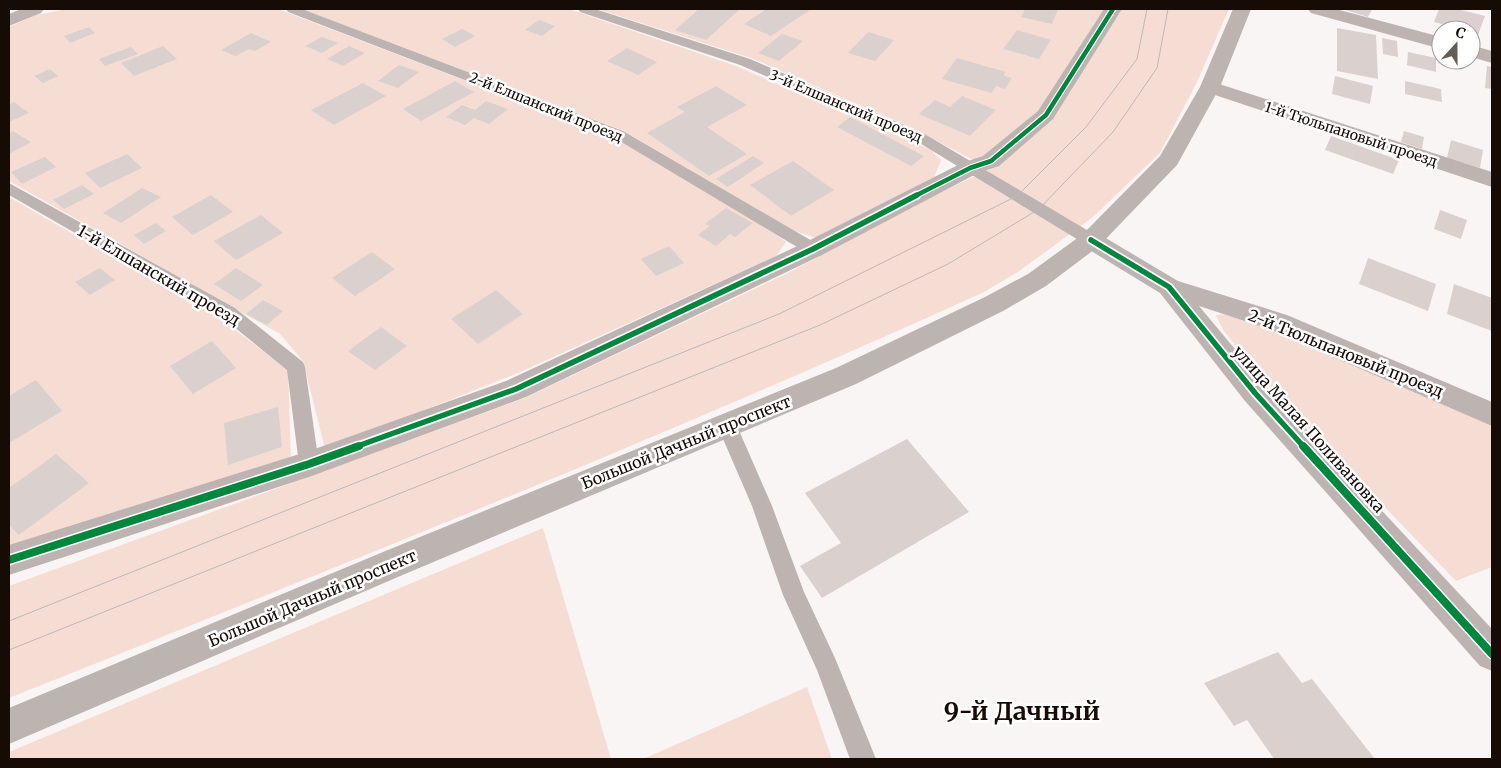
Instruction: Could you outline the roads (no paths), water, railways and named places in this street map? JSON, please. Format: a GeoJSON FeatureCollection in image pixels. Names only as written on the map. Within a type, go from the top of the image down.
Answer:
{"type":"FeatureCollection","features":[{"type":"Feature","properties":{"kind":"main road","name":"Большой Дачный проспект"},"geometry":{"type":"LineString","coordinates":[[9,726],[385,566],[846,376],[994,304],[1037,280],[1091,240],[1169,160],[1210,87],[1242,9]]}},
{"type":"Feature","properties":{"kind":"street"},"geometry":{"type":"LineString","coordinates":[[9,21],[34,9]]}},
{"type":"Feature","properties":{"kind":"street"},"geometry":{"type":"LineString","coordinates":[[9,560],[309,464],[516,390],[813,249],[970,168],[991,161],[1046,115],[1113,9]]}},
{"type":"Feature","properties":{"kind":"street"},"geometry":{"type":"LineString","coordinates":[[1317,9],[1431,40]]}},
{"type":"Feature","properties":{"kind":"street","name":"1-й Тюльпановый проезд"},"geometry":{"type":"LineString","coordinates":[[1210,87],[1492,180]]}},
{"type":"Feature","properties":{"kind":"street","name":"улица Малая Поливановка"},"geometry":{"type":"LineString","coordinates":[[1091,240],[1169,287],[1255,393],[1492,654]]}},
{"type":"Feature","properties":{"kind":"street","name":"2-й Тюльпановый проезд"},"geometry":{"type":"LineString","coordinates":[[1169,287],[1278,322],[1492,414]]}},
{"type":"Feature","properties":{"kind":"lane","name":"2-й Елшанский проезд"},"geometry":{"type":"LineString","coordinates":[[292,9],[618,134],[813,249]]}},
{"type":"Feature","properties":{"kind":"lane","name":"3-й Елшанский проезд"},"geometry":{"type":"LineString","coordinates":[[584,9],[745,62],[918,136],[1091,240]]}},
{"type":"Feature","properties":{"kind":"lane","name":"1-й Елшанский проезд"},"geometry":{"type":"LineString","coordinates":[[9,188],[229,313],[296,367],[309,464]]}},
{"type":"Feature","properties":{"kind":"lane"},"geometry":{"type":"LineString","coordinates":[[727,425],[762,506],[794,595],[827,666],[863,759]]}},
{"type":"Feature","properties":{"kind":"tram line"},"geometry":{"type":"LineString","coordinates":[[9,621],[779,314],[1017,196],[1086,127],[1137,59],[1147,9]]}},
{"type":"Feature","properties":{"kind":"tram line"},"geometry":{"type":"LineString","coordinates":[[9,650],[820,325],[948,264],[1039,209],[1113,132],[1157,68],[1168,9]]}},
{"type":"Feature","properties":{"kind":"district","name":"9-й Дачный"},"geometry":{"type":"Point","coordinates":[1022,711]}}]}
